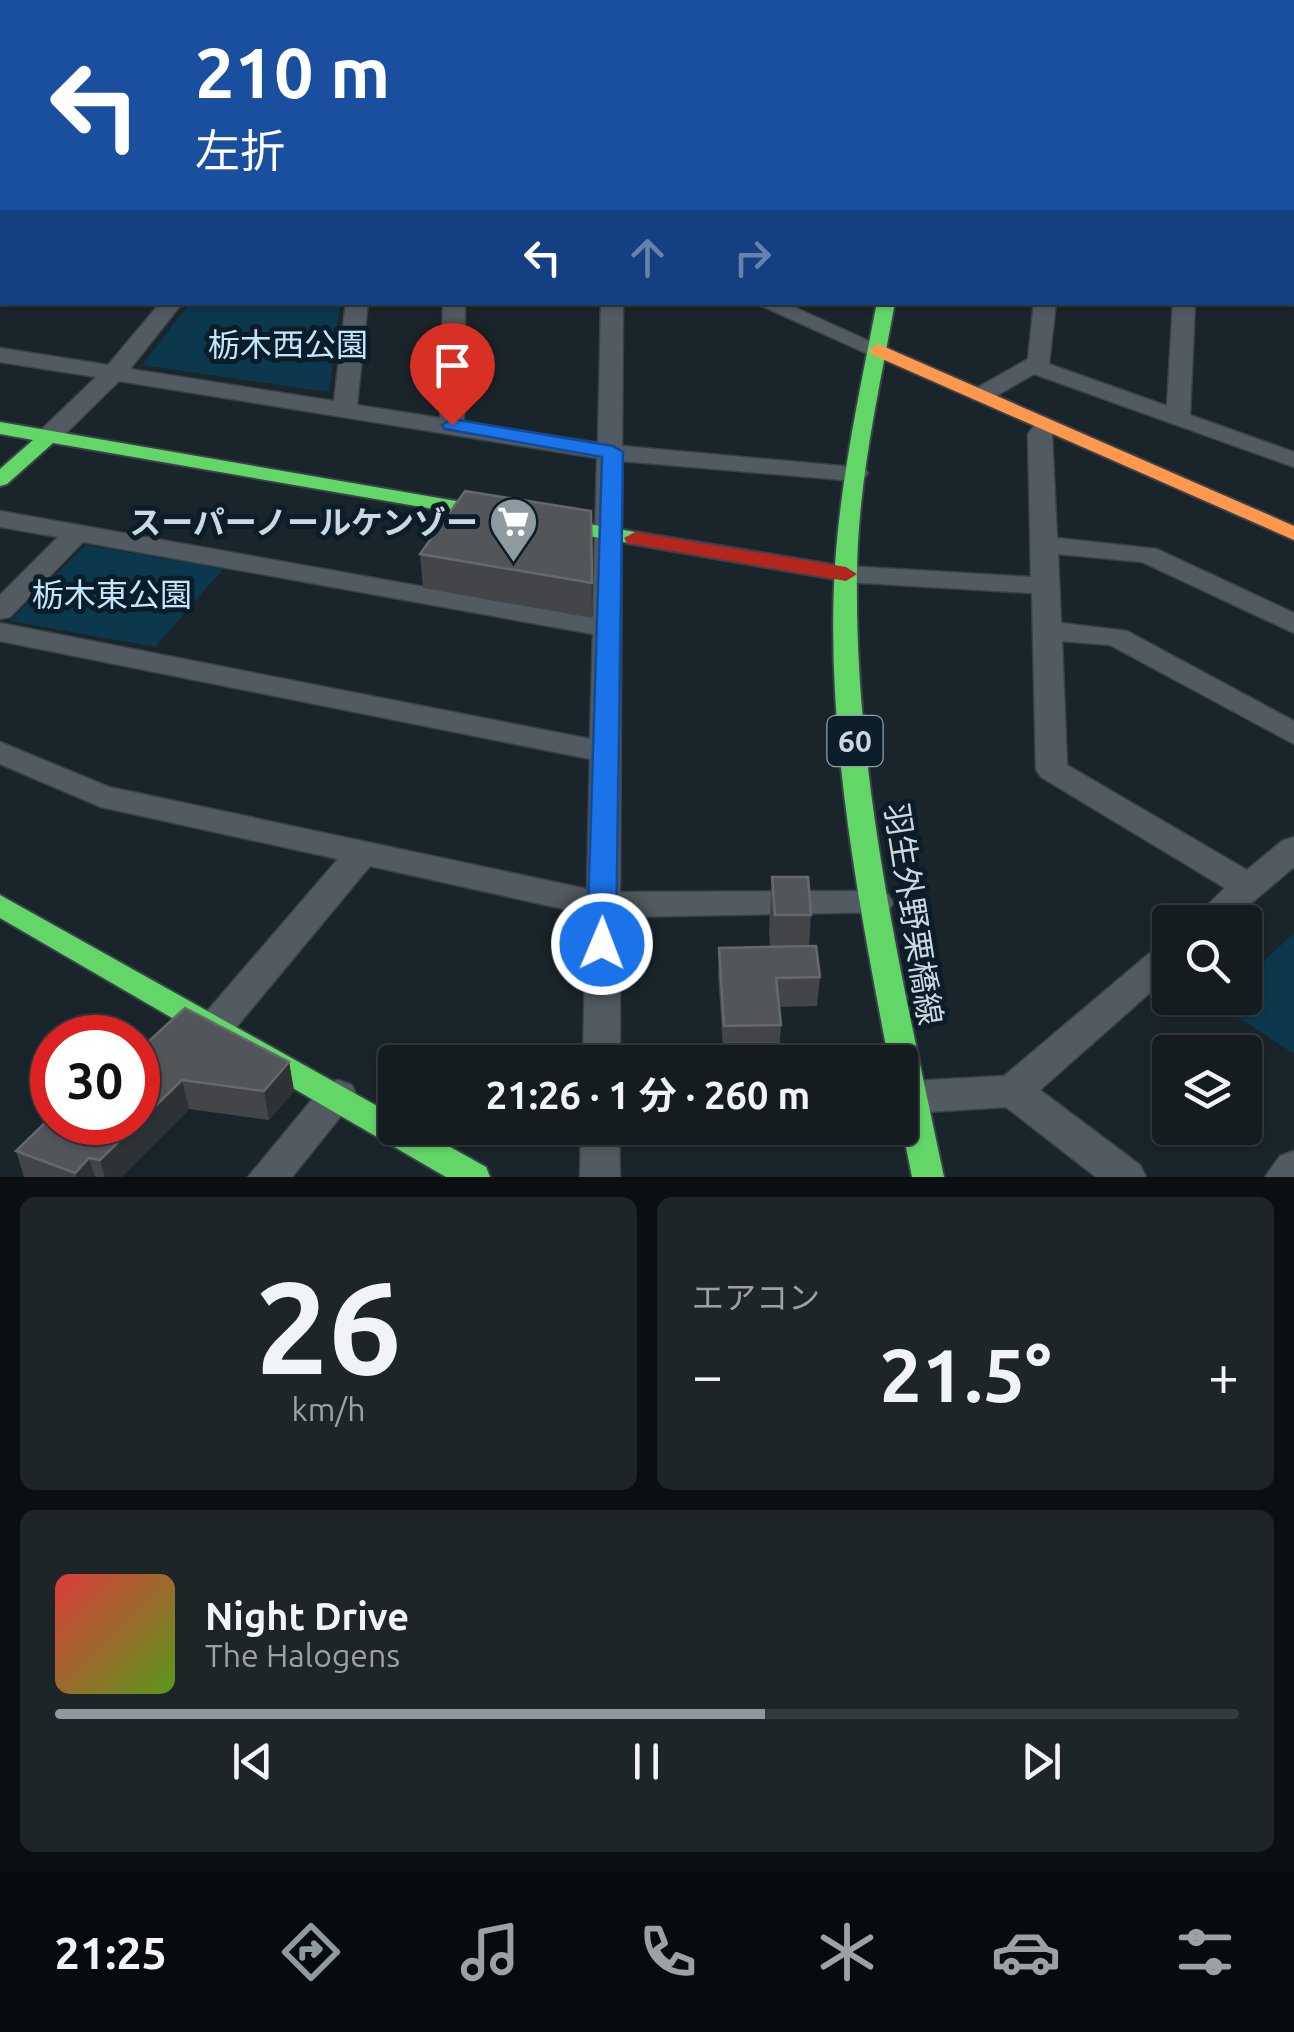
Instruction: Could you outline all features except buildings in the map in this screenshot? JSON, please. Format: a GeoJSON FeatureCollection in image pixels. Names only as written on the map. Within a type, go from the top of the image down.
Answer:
{"type":"FeatureCollection","features":[{"type":"Feature","properties":{"kind":"street"},"geometry":{"type":"LineString","coordinates":[[0,480],[116,371],[171,305]]}},
{"type":"Feature","properties":{"kind":"street"},"geometry":{"type":"LineString","coordinates":[[344,408],[357,305]]}},
{"type":"Feature","properties":{"kind":"street"},"geometry":{"type":"LineString","coordinates":[[452,425],[454,305]]}},
{"type":"Feature","properties":{"kind":"street"},"geometry":{"type":"LineString","coordinates":[[601,1045],[612,534],[612,305]]}},
{"type":"Feature","properties":{"kind":"street"},"geometry":{"type":"LineString","coordinates":[[770,305],[1294,534]]}},
{"type":"Feature","properties":{"kind":"street","name":"羽生外野栗橋線"},"geometry":{"type":"LineString","coordinates":[[886,305],[855,473],[846,574],[856,754],[876,904],[902,1045]]}},
{"type":"Feature","properties":{"kind":"street"},"geometry":{"type":"LineString","coordinates":[[1035,367],[1045,305]]}},
{"type":"Feature","properties":{"kind":"street"},"geometry":{"type":"LineString","coordinates":[[1178,418],[1184,305]]}},
{"type":"Feature","properties":{"kind":"street"},"geometry":{"type":"LineString","coordinates":[[0,354],[613,452],[855,473]]}},
{"type":"Feature","properties":{"kind":"street"},"geometry":{"type":"LineString","coordinates":[[982,395],[1035,367],[1294,460]]}},
{"type":"Feature","properties":{"kind":"street"},"geometry":{"type":"LineString","coordinates":[[1048,425],[1040,434],[1052,770],[1249,886]]}},
{"type":"Feature","properties":{"kind":"street"},"geometry":{"type":"LineString","coordinates":[[0,428],[846,574],[1046,586]]}},
{"type":"Feature","properties":{"kind":"street"},"geometry":{"type":"LineString","coordinates":[[0,519],[610,628]]}},
{"type":"Feature","properties":{"kind":"street"},"geometry":{"type":"LineString","coordinates":[[0,610],[77,533]]}},
{"type":"Feature","properties":{"kind":"street"},"geometry":{"type":"LineString","coordinates":[[1044,545],[1148,555],[1294,624]]}},
{"type":"Feature","properties":{"kind":"street"},"geometry":{"type":"LineString","coordinates":[[1050,631],[1116,636],[1294,734]]}},
{"type":"Feature","properties":{"kind":"street"},"geometry":{"type":"LineString","coordinates":[[0,632],[606,752]]}},
{"type":"Feature","properties":{"kind":"street"},"geometry":{"type":"LineString","coordinates":[[0,752],[100,796],[602,905],[876,904]]}},
{"type":"Feature","properties":{"kind":"street"},"geometry":{"type":"LineString","coordinates":[[1227,905],[1294,848]]}},
{"type":"Feature","properties":{"kind":"street"},"geometry":{"type":"LineString","coordinates":[[216,1026],[364,852]]}},
{"type":"Feature","properties":{"kind":"street"},"geometry":{"type":"LineString","coordinates":[[0,905],[474,1177]]}},
{"type":"Feature","properties":{"kind":"street"},"geometry":{"type":"LineString","coordinates":[[918,1097],[1013,1091],[1152,971]]}},
{"type":"Feature","properties":{"kind":"street"},"geometry":{"type":"LineString","coordinates":[[1013,1091],[1126,1177]]}},
{"type":"Feature","properties":{"kind":"street"},"geometry":{"type":"LineString","coordinates":[[268,1177],[338,1096]]}},
{"type":"Feature","properties":{"kind":"street","name":"羽生外野栗橋線"},"geometry":{"type":"LineString","coordinates":[[918,1127],[928,1177]]}},
{"type":"Feature","properties":{"kind":"street"},"geometry":{"type":"LineString","coordinates":[[600,1145],[600,1177]]}},
{"type":"Feature","properties":{"kind":"street"},"geometry":{"type":"LineString","coordinates":[[1285,1177],[1294,1168]]}},
{"type":"Feature","properties":{"kind":"green space","name":"栃木西公園"},"geometry":{"type":"Polygon","coordinates":[[[188,305],[340,305],[329,392],[142,365],[188,305]]]}},
{"type":"Feature","properties":{"kind":"green space","name":"栃木東公園"},"geometry":{"type":"Polygon","coordinates":[[[86,545],[223,569],[155,647],[10,621],[86,545]]]}},
{"type":"Feature","properties":{"kind":"green space"},"geometry":{"type":"Polygon","coordinates":[[[1294,933],[1294,1054],[1235,1015],[1262,1015],[1262,963],[1294,933]]]}},
{"type":"Feature","properties":{"kind":"traffic: fast"},"geometry":{"type":"LineString","coordinates":[[885,305],[851,503],[846,647],[851,724],[870,876],[928,1177]]}},
{"type":"Feature","properties":{"kind":"traffic: fast"},"geometry":{"type":"LineString","coordinates":[[0,428],[635,538]]}},
{"type":"Feature","properties":{"kind":"traffic: fast"},"geometry":{"type":"LineString","coordinates":[[0,480],[49,436]]}},
{"type":"Feature","properties":{"kind":"traffic: fast"},"geometry":{"type":"LineString","coordinates":[[0,905],[474,1177]]}},
{"type":"Feature","properties":{"kind":"traffic: slow"},"geometry":{"type":"LineString","coordinates":[[878,350],[1294,534]]}},
{"type":"Feature","properties":{"kind":"traffic: jam"},"geometry":{"type":"LineString","coordinates":[[635,538],[846,574]]}},
{"type":"Feature","properties":{"kind":"place","name":"スーパーノールケンゾー"},"geometry":{"type":"Point","coordinates":[513,564]}},
{"type":"Feature","properties":{"kind":"route"},"geometry":{"type":"LineString","coordinates":[[452,425],[613,452],[602,944]]}}]}
